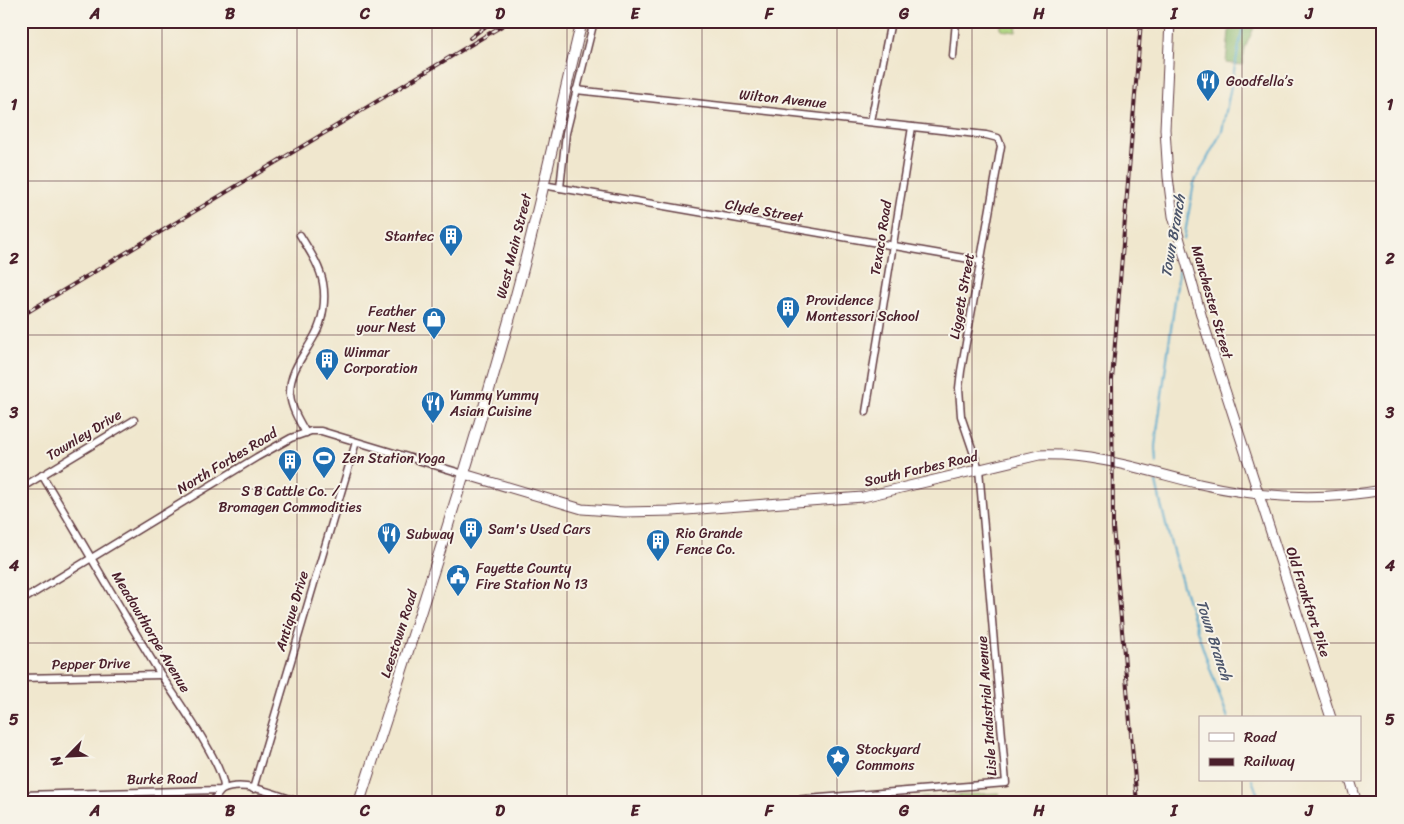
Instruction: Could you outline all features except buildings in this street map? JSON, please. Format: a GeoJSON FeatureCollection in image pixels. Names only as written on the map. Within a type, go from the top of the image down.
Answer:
{"type":"FeatureCollection","features":[{"type":"Feature","properties":{"kind":"main road","name":"West Main Street"},"geometry":{"type":"LineString","coordinates":[[464,474],[515,298],[582,21]]}},
{"type":"Feature","properties":{"kind":"main road","name":"Manchester Street"},"geometry":{"type":"LineString","coordinates":[[1170,21],[1165,129],[1173,216],[1189,274],[1258,495]]}},
{"type":"Feature","properties":{"kind":"main road","name":"South Forbes Road"},"geometry":{"type":"LineString","coordinates":[[464,474],[582,509],[624,512],[838,500],[889,492],[1039,456],[1072,455],[1112,462],[1258,495],[1328,497],[1383,490]]}},
{"type":"Feature","properties":{"kind":"main road","name":"Leestown Road"},"geometry":{"type":"LineString","coordinates":[[359,803],[464,474]]}},
{"type":"Feature","properties":{"kind":"main road","name":"Old Frankfort Pike"},"geometry":{"type":"LineString","coordinates":[[1258,495],[1330,716]]}},
{"type":"Feature","properties":{"kind":"main road"},"geometry":{"type":"LineString","coordinates":[[1351,782],[1357,803]]}},
{"type":"Feature","properties":{"kind":"street"},"geometry":{"type":"LineString","coordinates":[[560,188],[566,133],[594,21]]}},
{"type":"Feature","properties":{"kind":"street"},"geometry":{"type":"LineString","coordinates":[[871,121],[891,21]]}},
{"type":"Feature","properties":{"kind":"street"},"geometry":{"type":"LineString","coordinates":[[953,56],[956,21]]}},
{"type":"Feature","properties":{"kind":"street","name":"Wilton Avenue"},"geometry":{"type":"LineString","coordinates":[[576,90],[986,135]]}},
{"type":"Feature","properties":{"kind":"street","name":"Texaco Road"},"geometry":{"type":"LineString","coordinates":[[866,412],[912,127]]}},
{"type":"Feature","properties":{"kind":"street","name":"Liggett Street"},"geometry":{"type":"LineString","coordinates":[[979,469],[961,416],[959,395],[981,261],[1002,151],[998,138],[986,135]]}},
{"type":"Feature","properties":{"kind":"street","name":"Clyde Street"},"geometry":{"type":"LineString","coordinates":[[543,185],[981,261]]}},
{"type":"Feature","properties":{"kind":"street"},"geometry":{"type":"LineString","coordinates":[[300,235],[318,265],[324,296],[319,326],[297,365],[292,379],[290,394],[293,409],[306,433]]}},
{"type":"Feature","properties":{"kind":"street","name":"Townley Drive"},"geometry":{"type":"LineString","coordinates":[[21,488],[134,420]]}},
{"type":"Feature","properties":{"kind":"street","name":"North Forbes Road"},"geometry":{"type":"LineString","coordinates":[[21,601],[257,457],[292,438],[306,433],[322,431],[464,474]]}},
{"type":"Feature","properties":{"kind":"street","name":"Antique Drive"},"geometry":{"type":"LineString","coordinates":[[253,789],[356,442]]}},
{"type":"Feature","properties":{"kind":"street","name":"Lisle Industrial Avenue"},"geometry":{"type":"LineString","coordinates":[[757,803],[1006,783],[979,469]]}},
{"type":"Feature","properties":{"kind":"street","name":"Meadowthorpe Avenue"},"geometry":{"type":"LineString","coordinates":[[42,475],[161,675],[191,721],[220,773],[223,783],[222,790]]}},
{"type":"Feature","properties":{"kind":"street","name":"Pepper Drive"},"geometry":{"type":"LineString","coordinates":[[21,678],[161,675]]}},
{"type":"Feature","properties":{"kind":"street","name":"Burke Road"},"geometry":{"type":"LineString","coordinates":[[21,795],[222,790],[237,787],[253,789],[301,803]]}},
{"type":"Feature","properties":{"kind":"street"},"geometry":{"type":"LineString","coordinates":[[211,803],[222,790]]}},
{"type":"Feature","properties":{"kind":"green space"},"geometry":{"type":"Polygon","coordinates":[[[1001,21],[1017,21],[1016,32],[1001,30],[1001,21]]]}},
{"type":"Feature","properties":{"kind":"green space"},"geometry":{"type":"Polygon","coordinates":[[[1230,21],[1257,21],[1245,48],[1242,65],[1226,63],[1230,21]]]}},
{"type":"Feature","properties":{"kind":"green space"},"geometry":{"type":"Polygon","coordinates":[[[999,793],[1000,803],[862,802],[999,793]]]}},
{"type":"Feature","properties":{"kind":"waterway","name":"Town Branch"},"geometry":{"type":"LineString","coordinates":[[1184,239],[1194,183],[1222,131],[1244,21]]}},
{"type":"Feature","properties":{"kind":"waterway","name":"Town Branch"},"geometry":{"type":"LineString","coordinates":[[1156,463],[1155,446],[1181,256]]}},
{"type":"Feature","properties":{"kind":"waterway","name":"Town Branch"},"geometry":{"type":"LineString","coordinates":[[1156,482],[1170,542],[1207,660],[1227,716]]}},
{"type":"Feature","properties":{"kind":"waterway","name":"Town Branch"},"geometry":{"type":"LineString","coordinates":[[1253,782],[1261,803]]}},
{"type":"Feature","properties":{"kind":"railway"},"geometry":{"type":"LineString","coordinates":[[470,38],[493,21]]}},
{"type":"Feature","properties":{"kind":"railway"},"geometry":{"type":"LineString","coordinates":[[21,316],[510,21]]}},
{"type":"Feature","properties":{"kind":"railway"},"geometry":{"type":"LineString","coordinates":[[1137,803],[1113,527],[1112,380],[1141,21]]}},
{"type":"Feature","properties":{"kind":"place","name":"Goodfella’s"},"geometry":{"type":"Point","coordinates":[1208,102]}},
{"type":"Feature","properties":{"kind":"place","name":"Stantec"},"geometry":{"type":"Point","coordinates":[451,257]}},
{"type":"Feature","properties":{"kind":"place","name":"Providence Montessori School"},"geometry":{"type":"Point","coordinates":[788,329]}},
{"type":"Feature","properties":{"kind":"place","name":"Feather your Nest"},"geometry":{"type":"Point","coordinates":[434,340]}},
{"type":"Feature","properties":{"kind":"place","name":"Winmar Corporation"},"geometry":{"type":"Point","coordinates":[327,381]}},
{"type":"Feature","properties":{"kind":"place","name":"Yummy Yummy Asian Cuisine"},"geometry":{"type":"Point","coordinates":[433,424]}},
{"type":"Feature","properties":{"kind":"place","name":"Zen Station Yoga"},"geometry":{"type":"Point","coordinates":[324,479]}},
{"type":"Feature","properties":{"kind":"place","name":"S B Cattle Co. / Bromagen Commodities"},"geometry":{"type":"Point","coordinates":[290,482]}},
{"type":"Feature","properties":{"kind":"place","name":"Sam's Used Cars"},"geometry":{"type":"Point","coordinates":[471,550]}},
{"type":"Feature","properties":{"kind":"place","name":"Subway"},"geometry":{"type":"Point","coordinates":[389,555]}},
{"type":"Feature","properties":{"kind":"place","name":"Rio Grande Fence Co."},"geometry":{"type":"Point","coordinates":[658,562]}},
{"type":"Feature","properties":{"kind":"place","name":"Fayette County Fire Station No 13"},"geometry":{"type":"Point","coordinates":[458,597]}},
{"type":"Feature","properties":{"kind":"place","name":"Stockyard Commons"},"geometry":{"type":"Point","coordinates":[838,778]}}]}
